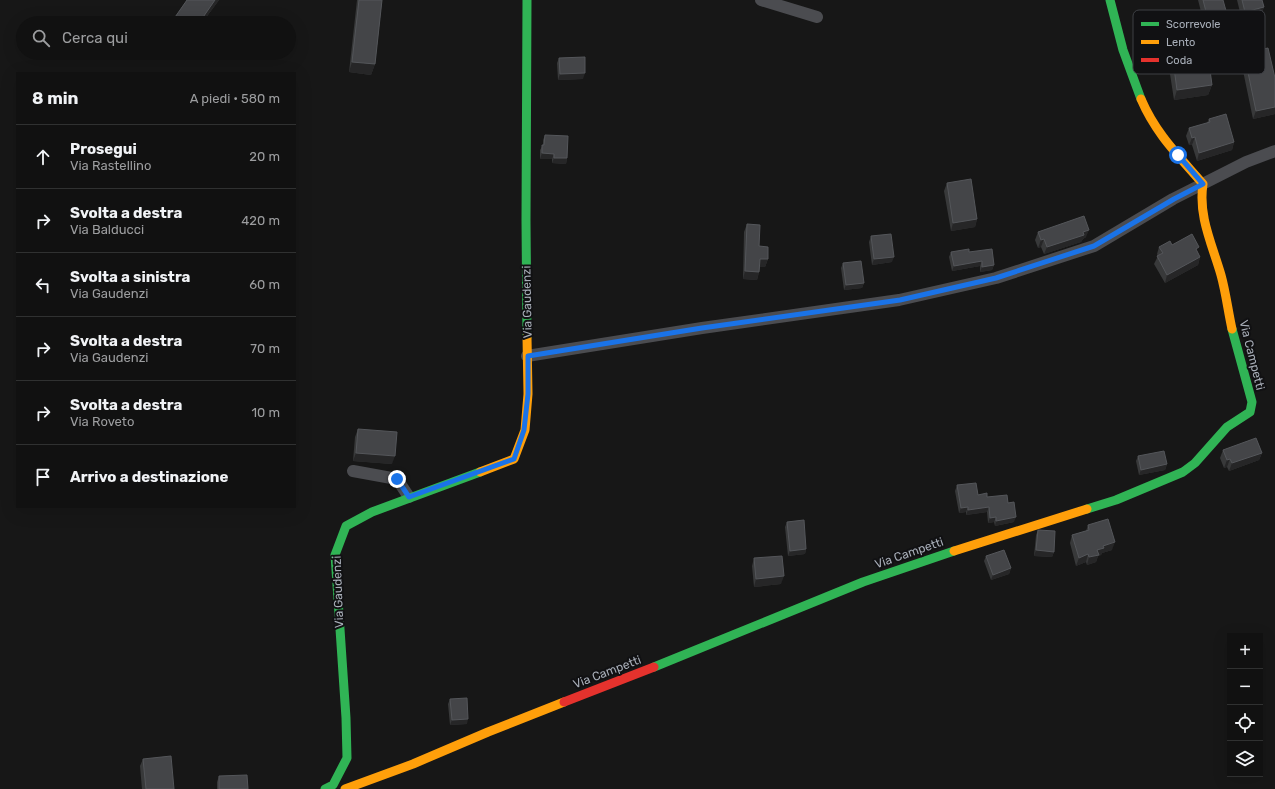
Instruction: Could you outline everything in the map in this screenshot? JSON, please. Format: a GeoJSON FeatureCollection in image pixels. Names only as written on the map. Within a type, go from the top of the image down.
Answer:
{"type":"FeatureCollection","features":[{"type":"Feature","properties":{"kind":"street","name":"Via Gaudenzi"},"geometry":{"type":"LineString","coordinates":[[325,789],[333,785],[347,758],[346,718],[340,656],[335,555],[346,526],[372,512],[409,497],[514,459],[524,430],[528,394],[526,0]]}},
{"type":"Feature","properties":{"kind":"street"},"geometry":{"type":"LineString","coordinates":[[761,0],[817,16]]}},
{"type":"Feature","properties":{"kind":"street"},"geometry":{"type":"LineString","coordinates":[[1110,0],[1118,33],[1141,100],[1158,130],[1203,184]]}},
{"type":"Feature","properties":{"kind":"street"},"geometry":{"type":"LineString","coordinates":[[528,356],[702,328],[900,300],[996,278],[1094,246],[1174,199],[1246,162],[1275,151]]}},
{"type":"Feature","properties":{"kind":"street","name":"Via Campetti"},"geometry":{"type":"LineString","coordinates":[[344,789],[413,764],[488,732],[702,648],[863,582],[948,552],[1116,500],[1183,472],[1195,462],[1227,427],[1250,412],[1252,402],[1233,333],[1221,276],[1203,217],[1201,198],[1203,184]]}},
{"type":"Feature","properties":{"kind":"street"},"geometry":{"type":"LineString","coordinates":[[353,471],[397,479],[409,497]]}},
{"type":"Feature","properties":{"kind":"building"},"geometry":{"type":"Polygon","coordinates":[[[187,0],[215,0],[204,16],[176,16],[187,0]]]}},
{"type":"Feature","properties":{"kind":"building"},"geometry":{"type":"Polygon","coordinates":[[[359,0],[382,0],[375,64],[352,62],[359,0]]]}},
{"type":"Feature","properties":{"kind":"building"},"geometry":{"type":"Polygon","coordinates":[[[1203,0],[1223,0],[1226,10],[1206,10],[1203,0]]]}},
{"type":"Feature","properties":{"kind":"building"},"geometry":{"type":"Polygon","coordinates":[[[1242,0],[1262,0],[1264,7],[1253,10],[1244,10],[1242,0]]]}},
{"type":"Feature","properties":{"kind":"building"},"geometry":{"type":"Polygon","coordinates":[[[1268,48],[1275,78],[1275,107],[1256,111],[1248,74],[1265,74],[1265,49],[1268,48]]]}},
{"type":"Feature","properties":{"kind":"building"},"geometry":{"type":"Polygon","coordinates":[[[585,57],[585,73],[560,74],[559,58],[585,57]]]}},
{"type":"Feature","properties":{"kind":"building"},"geometry":{"type":"Polygon","coordinates":[[[1175,74],[1211,74],[1212,85],[1177,90],[1175,74]]]}},
{"type":"Feature","properties":{"kind":"building"},"geometry":{"type":"Polygon","coordinates":[[[1226,114],[1234,142],[1199,153],[1195,137],[1192,138],[1189,128],[1210,122],[1209,119],[1226,114]]]}},
{"type":"Feature","properties":{"kind":"building"},"geometry":{"type":"Polygon","coordinates":[[[545,135],[568,136],[567,158],[554,158],[554,154],[542,153],[542,145],[544,145],[545,135]]]}},
{"type":"Feature","properties":{"kind":"building"},"geometry":{"type":"Polygon","coordinates":[[[971,179],[977,219],[953,223],[947,183],[971,179]]]}},
{"type":"Feature","properties":{"kind":"building"},"geometry":{"type":"Polygon","coordinates":[[[1084,216],[1089,230],[1083,232],[1084,235],[1047,247],[1044,239],[1041,240],[1038,232],[1084,216]]]}},
{"type":"Feature","properties":{"kind":"building"},"geometry":{"type":"Polygon","coordinates":[[[747,224],[760,225],[759,246],[768,247],[768,259],[760,259],[759,272],[745,271],[747,224]]]}},
{"type":"Feature","properties":{"kind":"building"},"geometry":{"type":"Polygon","coordinates":[[[891,234],[894,257],[874,259],[871,236],[891,234]]]}},
{"type":"Feature","properties":{"kind":"building"},"geometry":{"type":"Polygon","coordinates":[[[1192,234],[1199,247],[1196,249],[1200,257],[1167,275],[1157,256],[1163,253],[1159,247],[1170,241],[1172,245],[1192,234]]]}},
{"type":"Feature","properties":{"kind":"building"},"geometry":{"type":"Polygon","coordinates":[[[969,249],[969,252],[992,249],[994,265],[982,267],[982,261],[954,266],[951,252],[969,249]]]}},
{"type":"Feature","properties":{"kind":"building"},"geometry":{"type":"Polygon","coordinates":[[[861,261],[864,283],[846,285],[843,263],[861,261]]]}},
{"type":"Feature","properties":{"kind":"building"},"geometry":{"type":"Polygon","coordinates":[[[358,429],[397,432],[395,456],[356,453],[358,429]]]}},
{"type":"Feature","properties":{"kind":"building"},"geometry":{"type":"Polygon","coordinates":[[[1256,438],[1262,453],[1232,463],[1230,459],[1227,460],[1223,450],[1256,438]]]}},
{"type":"Feature","properties":{"kind":"building"},"geometry":{"type":"Polygon","coordinates":[[[1164,451],[1167,464],[1141,470],[1138,456],[1164,451]]]}},
{"type":"Feature","properties":{"kind":"building"},"geometry":{"type":"Polygon","coordinates":[[[976,483],[978,495],[987,493],[987,497],[1007,495],[1008,503],[1014,502],[1016,517],[996,521],[996,517],[990,518],[989,507],[968,510],[968,507],[961,508],[957,485],[976,483]]]}},
{"type":"Feature","properties":{"kind":"building"},"geometry":{"type":"Polygon","coordinates":[[[1108,519],[1115,542],[1103,546],[1104,548],[1097,550],[1099,555],[1089,557],[1088,554],[1079,558],[1072,535],[1089,530],[1088,525],[1108,519]]]}},
{"type":"Feature","properties":{"kind":"building"},"geometry":{"type":"Polygon","coordinates":[[[804,520],[806,549],[790,551],[787,522],[804,520]]]}},
{"type":"Feature","properties":{"kind":"building"},"geometry":{"type":"Polygon","coordinates":[[[1038,530],[1055,531],[1054,552],[1036,550],[1038,530]]]}},
{"type":"Feature","properties":{"kind":"building"},"geometry":{"type":"Polygon","coordinates":[[[1004,550],[1011,568],[993,575],[986,556],[1004,550]]]}},
{"type":"Feature","properties":{"kind":"building"},"geometry":{"type":"Polygon","coordinates":[[[782,556],[784,576],[756,579],[754,558],[782,556]]]}},
{"type":"Feature","properties":{"kind":"building"},"geometry":{"type":"Polygon","coordinates":[[[467,698],[468,719],[452,720],[450,699],[467,698]]]}},
{"type":"Feature","properties":{"kind":"building"},"geometry":{"type":"Polygon","coordinates":[[[171,756],[174,789],[146,789],[143,759],[171,756]]]}},
{"type":"Feature","properties":{"kind":"building"},"geometry":{"type":"Polygon","coordinates":[[[247,775],[248,789],[219,789],[219,776],[247,775]]]}},
{"type":"Feature","properties":{"kind":"traffic: fast"},"geometry":{"type":"LineString","coordinates":[[527,0],[527,337]]}},
{"type":"Feature","properties":{"kind":"traffic: fast"},"geometry":{"type":"LineString","coordinates":[[1110,0],[1123,50],[1141,99]]}},
{"type":"Feature","properties":{"kind":"traffic: fast"},"geometry":{"type":"LineString","coordinates":[[1087,509],[1116,500],[1183,472],[1195,463],[1227,427],[1250,412],[1252,402],[1232,329]]}},
{"type":"Feature","properties":{"kind":"traffic: fast"},"geometry":{"type":"LineString","coordinates":[[325,789],[333,785],[347,758],[346,718],[335,555],[346,526],[372,512],[480,472]]}},
{"type":"Feature","properties":{"kind":"traffic: fast"},"geometry":{"type":"LineString","coordinates":[[654,667],[863,582],[954,551]]}},
{"type":"Feature","properties":{"kind":"traffic: slow"},"geometry":{"type":"LineString","coordinates":[[1141,99],[1147,112],[1161,134],[1176,154],[1203,184],[1202,207],[1204,219],[1223,282],[1232,329]]}},
{"type":"Feature","properties":{"kind":"traffic: slow"},"geometry":{"type":"LineString","coordinates":[[480,472],[514,459],[525,430],[528,394],[527,337]]}},
{"type":"Feature","properties":{"kind":"traffic: slow"},"geometry":{"type":"LineString","coordinates":[[954,551],[1087,509]]}},
{"type":"Feature","properties":{"kind":"traffic: slow"},"geometry":{"type":"LineString","coordinates":[[345,789],[413,764],[564,702]]}},
{"type":"Feature","properties":{"kind":"traffic: jam"},"geometry":{"type":"LineString","coordinates":[[564,702],[654,667]]}},
{"type":"Feature","properties":{"kind":"route"},"geometry":{"type":"LineString","coordinates":[[397,479],[409,497],[479,473],[514,459],[524,430],[528,394],[528,356],[702,328],[900,300],[996,278],[1094,246],[1174,199],[1203,184],[1178,155]]}}]}
